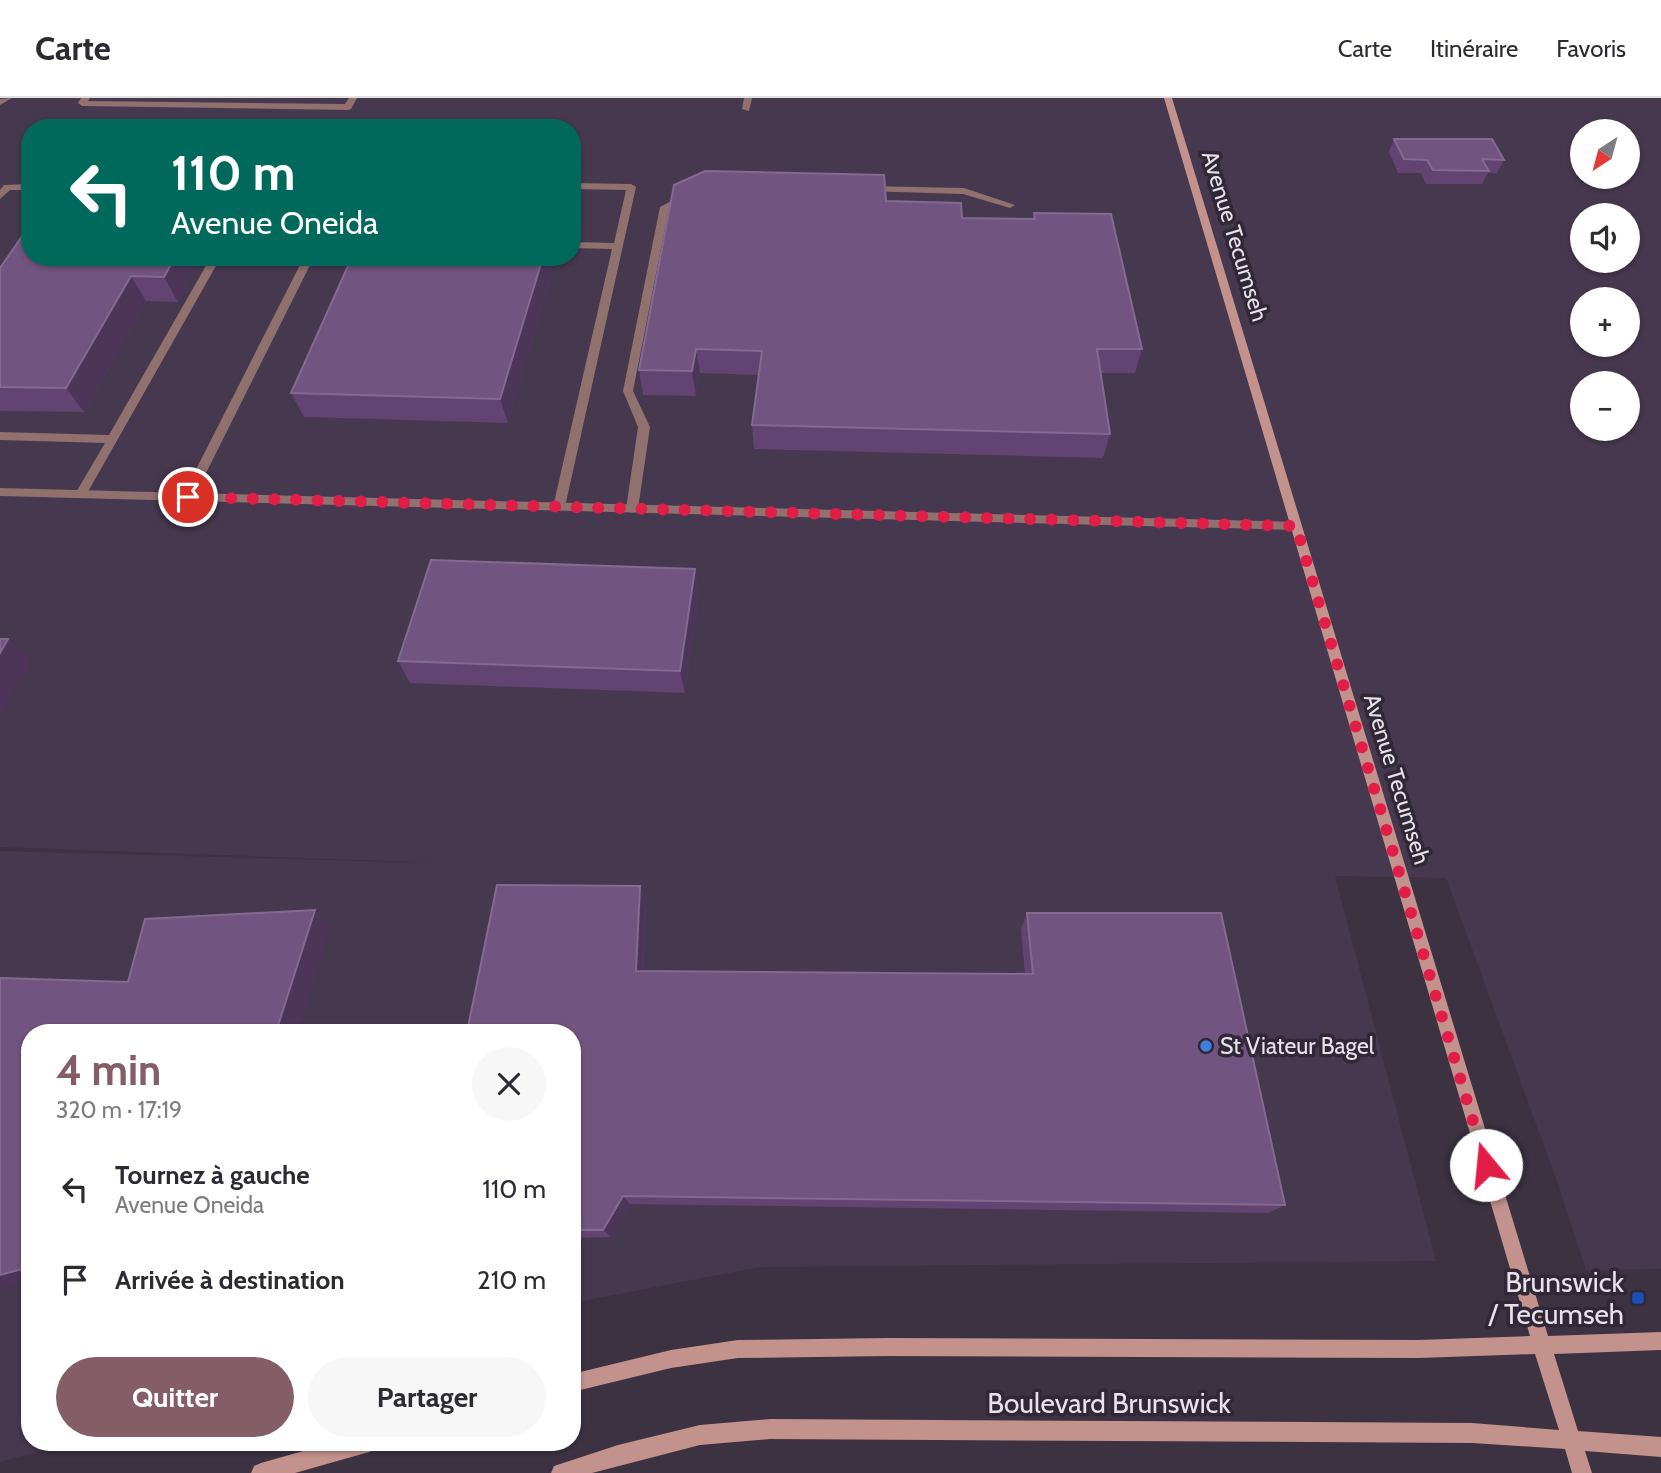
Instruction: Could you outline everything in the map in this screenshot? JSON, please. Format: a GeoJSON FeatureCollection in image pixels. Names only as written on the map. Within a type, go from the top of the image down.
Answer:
{"type":"FeatureCollection","features":[{"type":"Feature","properties":{"kind":"street"},"geometry":{"type":"LineString","coordinates":[[0,102],[8,98]]}},
{"type":"Feature","properties":{"kind":"street"},"geometry":{"type":"LineString","coordinates":[[86,98],[82,103],[348,107],[353,98]]}},
{"type":"Feature","properties":{"kind":"street"},"geometry":{"type":"LineString","coordinates":[[746,109],[747,98]]}},
{"type":"Feature","properties":{"kind":"street","name":"Avenue Tecumseh"},"geometry":{"type":"LineString","coordinates":[[1168,98],[1582,1473]]}},
{"type":"Feature","properties":{"kind":"street"},"geometry":{"type":"LineString","coordinates":[[559,507],[631,187],[581,186]]}},
{"type":"Feature","properties":{"kind":"street"},"geometry":{"type":"LineString","coordinates":[[0,196],[7,187],[21,187]]}},
{"type":"Feature","properties":{"kind":"street"},"geometry":{"type":"LineString","coordinates":[[855,188],[964,191],[1010,205]]}},
{"type":"Feature","properties":{"kind":"street"},"geometry":{"type":"LineString","coordinates":[[632,509],[644,427],[628,391],[665,206],[696,191]]}},
{"type":"Feature","properties":{"kind":"street"},"geometry":{"type":"LineString","coordinates":[[581,245],[618,246]]}},
{"type":"Feature","properties":{"kind":"street"},"geometry":{"type":"LineString","coordinates":[[81,494],[211,266]]}},
{"type":"Feature","properties":{"kind":"street"},"geometry":{"type":"LineString","coordinates":[[188,497],[304,266]]}},
{"type":"Feature","properties":{"kind":"street"},"geometry":{"type":"LineString","coordinates":[[0,436],[113,439]]}},
{"type":"Feature","properties":{"kind":"street"},"geometry":{"type":"LineString","coordinates":[[0,492],[1296,526]]}},
{"type":"Feature","properties":{"kind":"street"},"geometry":{"type":"LineString","coordinates":[[581,1381],[671,1359],[738,1349],[1418,1349],[1661,1341]]}},
{"type":"Feature","properties":{"kind":"street","name":"Boulevard Brunswick"},"geometry":{"type":"LineString","coordinates":[[561,1473],[700,1435],[770,1429],[1472,1433],[1661,1447]]}},
{"type":"Feature","properties":{"kind":"street"},"geometry":{"type":"LineString","coordinates":[[261,1473],[338,1451]]}},
{"type":"Feature","properties":{"kind":"shaded area"},"geometry":{"type":"Polygon","coordinates":[[[0,98],[1661,98],[1661,1269],[1586,1270],[1557,1181],[1446,878],[1335,876],[1436,1261],[760,1267],[581,1301],[581,1024],[21,1024],[21,1451],[40,1451],[0,1462],[0,851],[437,863],[0,847],[0,98]]]}},
{"type":"Feature","properties":{"kind":"building"},"geometry":{"type":"Polygon","coordinates":[[[1394,139],[1492,139],[1504,160],[1482,159],[1489,171],[1433,170],[1427,160],[1404,159],[1394,139]]]}},
{"type":"Feature","properties":{"kind":"building"},"geometry":{"type":"Polygon","coordinates":[[[705,171],[884,175],[886,201],[961,203],[962,218],[1035,219],[1034,213],[1111,214],[1142,349],[1097,349],[1110,434],[752,425],[762,351],[696,349],[692,371],[639,370],[674,185],[705,171]]]}},
{"type":"Feature","properties":{"kind":"building"},"geometry":{"type":"Polygon","coordinates":[[[21,238],[21,266],[170,266],[164,277],[131,276],[66,388],[0,387],[0,268],[21,238]]]}},
{"type":"Feature","properties":{"kind":"building"},"geometry":{"type":"Polygon","coordinates":[[[348,266],[540,266],[500,399],[291,393],[348,266]]]}},
{"type":"Feature","properties":{"kind":"building"},"geometry":{"type":"Polygon","coordinates":[[[431,560],[695,569],[680,671],[398,661],[431,560]]]}},
{"type":"Feature","properties":{"kind":"building"},"geometry":{"type":"Polygon","coordinates":[[[0,639],[8,639],[0,653],[0,639]]]}},
{"type":"Feature","properties":{"kind":"building"},"geometry":{"type":"Polygon","coordinates":[[[497,885],[640,886],[636,971],[1033,974],[1027,913],[1221,913],[1285,1205],[623,1196],[603,1230],[581,1230],[581,1024],[469,1024],[497,885]]]}},
{"type":"Feature","properties":{"kind":"building"},"geometry":{"type":"Polygon","coordinates":[[[315,910],[279,1024],[21,1024],[21,1269],[0,1275],[0,978],[128,982],[145,919],[315,910]]]}},
{"type":"Feature","properties":{"kind":"place","name":"St Viateur Bagel"},"geometry":{"type":"Point","coordinates":[1206,1046]}},
{"type":"Feature","properties":{"kind":"place","name":"Brunswick / Tecumseh"},"geometry":{"type":"Point","coordinates":[1638,1298]}},
{"type":"Feature","properties":{"kind":"route"},"geometry":{"type":"LineString","coordinates":[[188,497],[1296,526],[1486,1165]]}}]}
